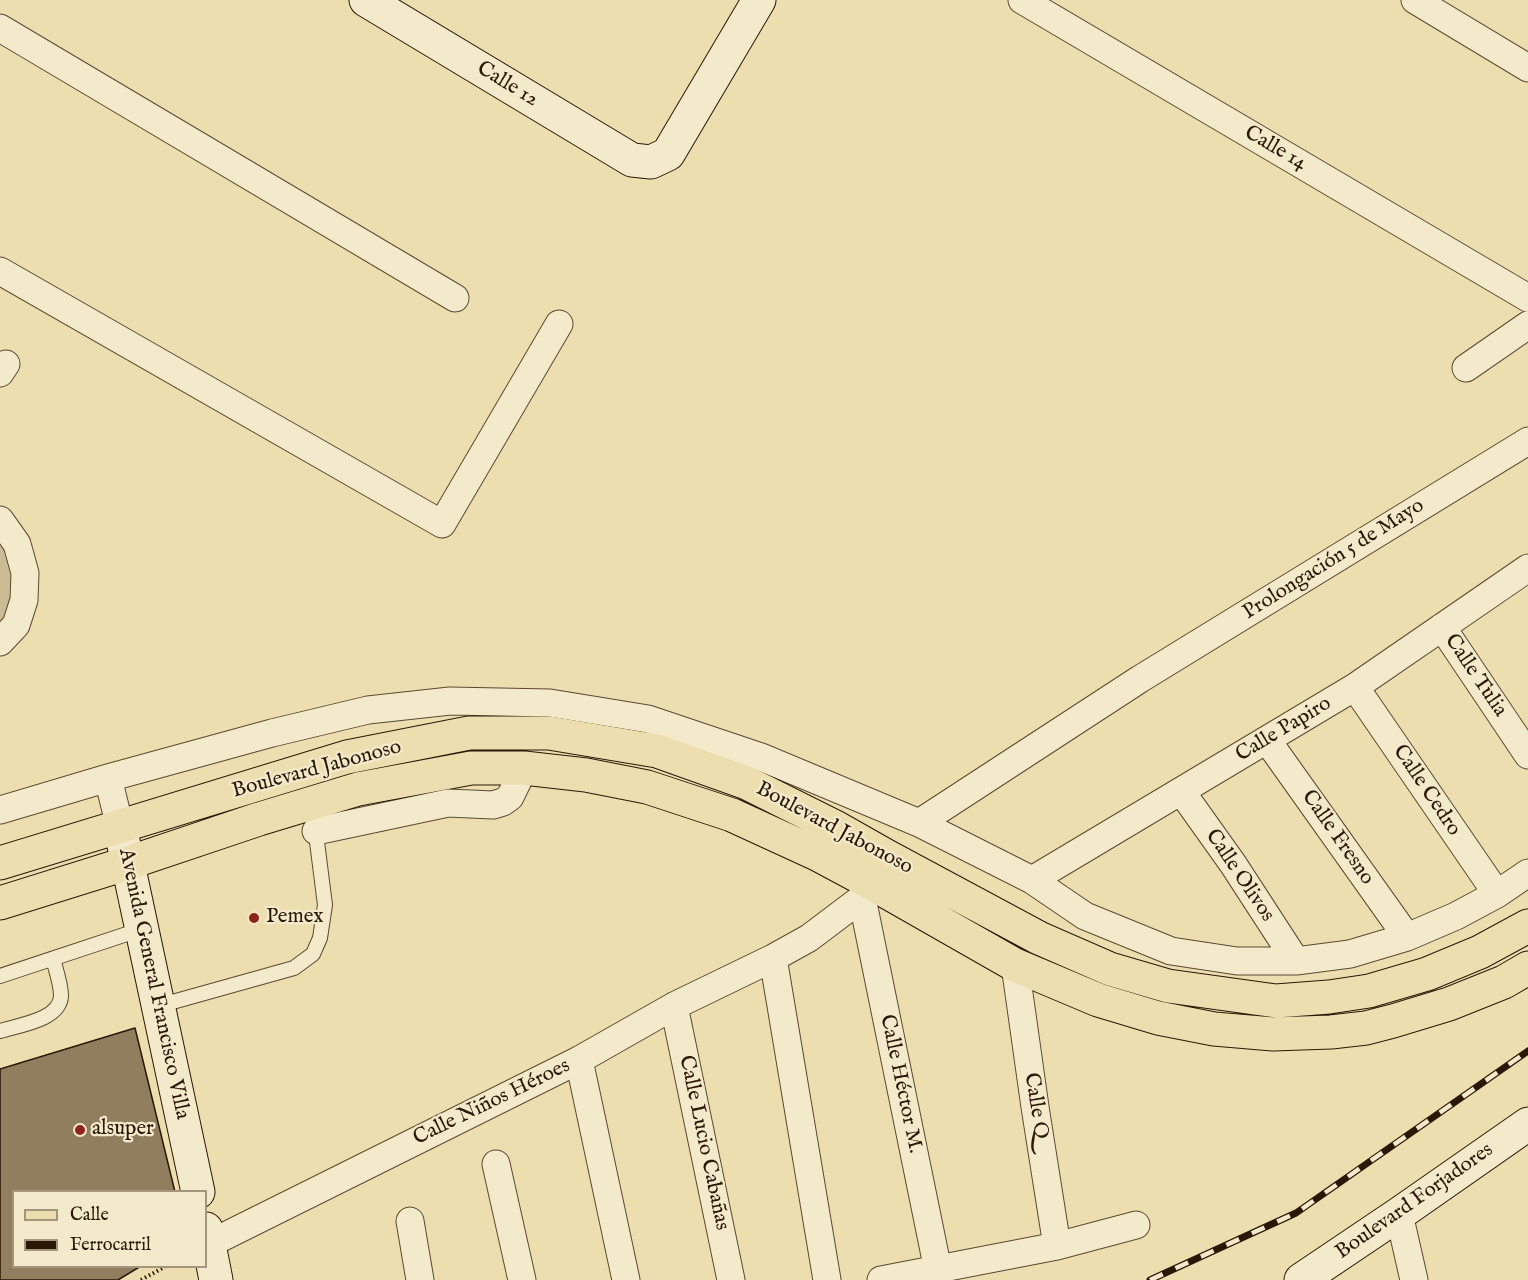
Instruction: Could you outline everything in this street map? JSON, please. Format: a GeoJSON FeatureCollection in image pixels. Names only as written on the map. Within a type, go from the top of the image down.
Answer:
{"type":"FeatureCollection","features":[{"type":"Feature","properties":{"kind":"main road","name":"Calle 12"},"geometry":{"type":"LineString","coordinates":[[366,0],[632,160],[651,162],[668,154],[759,0]]}},
{"type":"Feature","properties":{"kind":"main road","name":"Boulevard Jabonoso"},"geometry":{"type":"LineString","coordinates":[[0,863],[347,757],[469,733],[549,733],[657,751],[747,783],[837,828],[1039,938],[1110,969],[1168,986],[1276,1001],[1369,991],[1427,974],[1480,952],[1528,926]]}},
{"type":"Feature","properties":{"kind":"main road","name":"Boulevard Jabonoso"},"geometry":{"type":"LineString","coordinates":[[0,903],[128,863],[312,818],[358,789],[471,768],[524,768],[586,775],[647,787],[732,815],[818,854],[867,891],[1015,965],[1098,1000],[1158,1018],[1214,1029],[1273,1034],[1366,1028],[1449,1004],[1504,982],[1528,968]]}},
{"type":"Feature","properties":{"kind":"main road","name":"Avenida General Francisco Villa"},"geometry":{"type":"LineString","coordinates":[[120,827],[198,1190]]}},
{"type":"Feature","properties":{"kind":"main road","name":"Boulevard Forjadores"},"geometry":{"type":"LineString","coordinates":[[1301,1280],[1528,1124]]}},
{"type":"Feature","properties":{"kind":"main road"},"geometry":{"type":"LineString","coordinates":[[207,1236],[216,1280]]}},
{"type":"Feature","properties":{"kind":"street","name":"Calle 14"},"geometry":{"type":"LineString","coordinates":[[1022,0],[1528,298]]}},
{"type":"Feature","properties":{"kind":"street"},"geometry":{"type":"LineString","coordinates":[[1415,0],[1528,68]]}},
{"type":"Feature","properties":{"kind":"street"},"geometry":{"type":"LineString","coordinates":[[0,28],[455,298]]}},
{"type":"Feature","properties":{"kind":"street"},"geometry":{"type":"LineString","coordinates":[[0,271],[442,524],[559,324]]}},
{"type":"Feature","properties":{"kind":"street"},"geometry":{"type":"LineString","coordinates":[[1466,368],[1528,325]]}},
{"type":"Feature","properties":{"kind":"street","name":"Prolongación 5 de Mayo"},"geometry":{"type":"LineString","coordinates":[[919,823],[1140,679],[1528,441]]}},
{"type":"Feature","properties":{"kind":"street"},"geometry":{"type":"LineString","coordinates":[[0,520],[17,544],[25,573],[24,600],[16,625],[0,642]]}},
{"type":"Feature","properties":{"kind":"street","name":"Calle Papiro"},"geometry":{"type":"LineString","coordinates":[[1032,880],[1355,687],[1442,627],[1525,576]]}},
{"type":"Feature","properties":{"kind":"street","name":"Calle Tulia"},"geometry":{"type":"LineString","coordinates":[[1442,627],[1528,755]]}},
{"type":"Feature","properties":{"kind":"street","name":"Calle Cedro"},"geometry":{"type":"LineString","coordinates":[[1355,687],[1497,894]]}},
{"type":"Feature","properties":{"kind":"street"},"geometry":{"type":"LineString","coordinates":[[0,810],[261,736],[368,710],[450,701],[550,703],[648,719],[761,758],[919,823],[1032,880],[1084,916],[1171,951],[1237,962],[1296,961],[1350,954],[1407,937],[1456,916],[1497,894],[1528,873]]}},
{"type":"Feature","properties":{"kind":"street","name":"Calle Fresno"},"geometry":{"type":"LineString","coordinates":[[1267,740],[1407,937]]}},
{"type":"Feature","properties":{"kind":"street","name":"Avenida General Francisco Villa"},"geometry":{"type":"LineString","coordinates":[[108,778],[120,827]]}},
{"type":"Feature","properties":{"kind":"street","name":"Calle Olivos"},"geometry":{"type":"LineString","coordinates":[[1181,791],[1233,864],[1296,961]]}},
{"type":"Feature","properties":{"kind":"street","name":"Calle Niños Héroes"},"geometry":{"type":"LineString","coordinates":[[207,1236],[579,1060],[674,1006],[773,958],[808,938],[867,891]]}},
{"type":"Feature","properties":{"kind":"street","name":"Calle Héctor M."},"geometry":{"type":"LineString","coordinates":[[867,891],[938,1270]]}},
{"type":"Feature","properties":{"kind":"street"},"geometry":{"type":"LineString","coordinates":[[773,958],[827,1280]]}},
{"type":"Feature","properties":{"kind":"street","name":"Calle Q"},"geometry":{"type":"LineString","coordinates":[[1015,965],[1057,1246]]}},
{"type":"Feature","properties":{"kind":"street","name":"Calle Lucio Cabañas"},"geometry":{"type":"LineString","coordinates":[[674,1006],[731,1280]]}},
{"type":"Feature","properties":{"kind":"street"},"geometry":{"type":"LineString","coordinates":[[579,1060],[626,1280]]}},
{"type":"Feature","properties":{"kind":"street"},"geometry":{"type":"LineString","coordinates":[[496,1164],[522,1280]]}},
{"type":"Feature","properties":{"kind":"street"},"geometry":{"type":"LineString","coordinates":[[1399,1214],[1414,1280]]}},
{"type":"Feature","properties":{"kind":"street"},"geometry":{"type":"LineString","coordinates":[[410,1221],[420,1280]]}},
{"type":"Feature","properties":{"kind":"street"},"geometry":{"type":"LineString","coordinates":[[881,1280],[1057,1246],[1136,1225]]}},
{"type":"Feature","properties":{"kind":"lane"},"geometry":{"type":"LineString","coordinates":[[158,1006],[294,968],[313,954],[320,938],[325,905],[312,818]]}},
{"type":"Feature","properties":{"kind":"lane"},"geometry":{"type":"LineString","coordinates":[[0,976],[142,929]]}},
{"type":"Feature","properties":{"kind":"lane"},"geometry":{"type":"LineString","coordinates":[[0,1031],[48,1016],[59,1005],[61,995],[53,959]]}},
{"type":"Feature","properties":{"kind":"path"},"geometry":{"type":"LineString","coordinates":[[141,1280],[162,1268]]}},
{"type":"Feature","properties":{"kind":"shaded area"},"geometry":{"type":"Polygon","coordinates":[[[0,531],[21,598],[0,628],[0,531]]]}},
{"type":"Feature","properties":{"kind":"building","name":"alsuper"},"geometry":{"type":"Polygon","coordinates":[[[135,1028],[175,1190],[12,1190],[12,1268],[138,1268],[118,1280],[0,1280],[0,1069],[135,1028]]]}},
{"type":"Feature","properties":{"kind":"railway"},"geometry":{"type":"LineString","coordinates":[[1150,1280],[1296,1213],[1528,1051]]}},
{"type":"Feature","properties":{"kind":"place","name":"Pemex"},"geometry":{"type":"Point","coordinates":[254,918]}},
{"type":"Feature","properties":{"kind":"place","name":"alsuper"},"geometry":{"type":"Point","coordinates":[80,1130]}}]}
